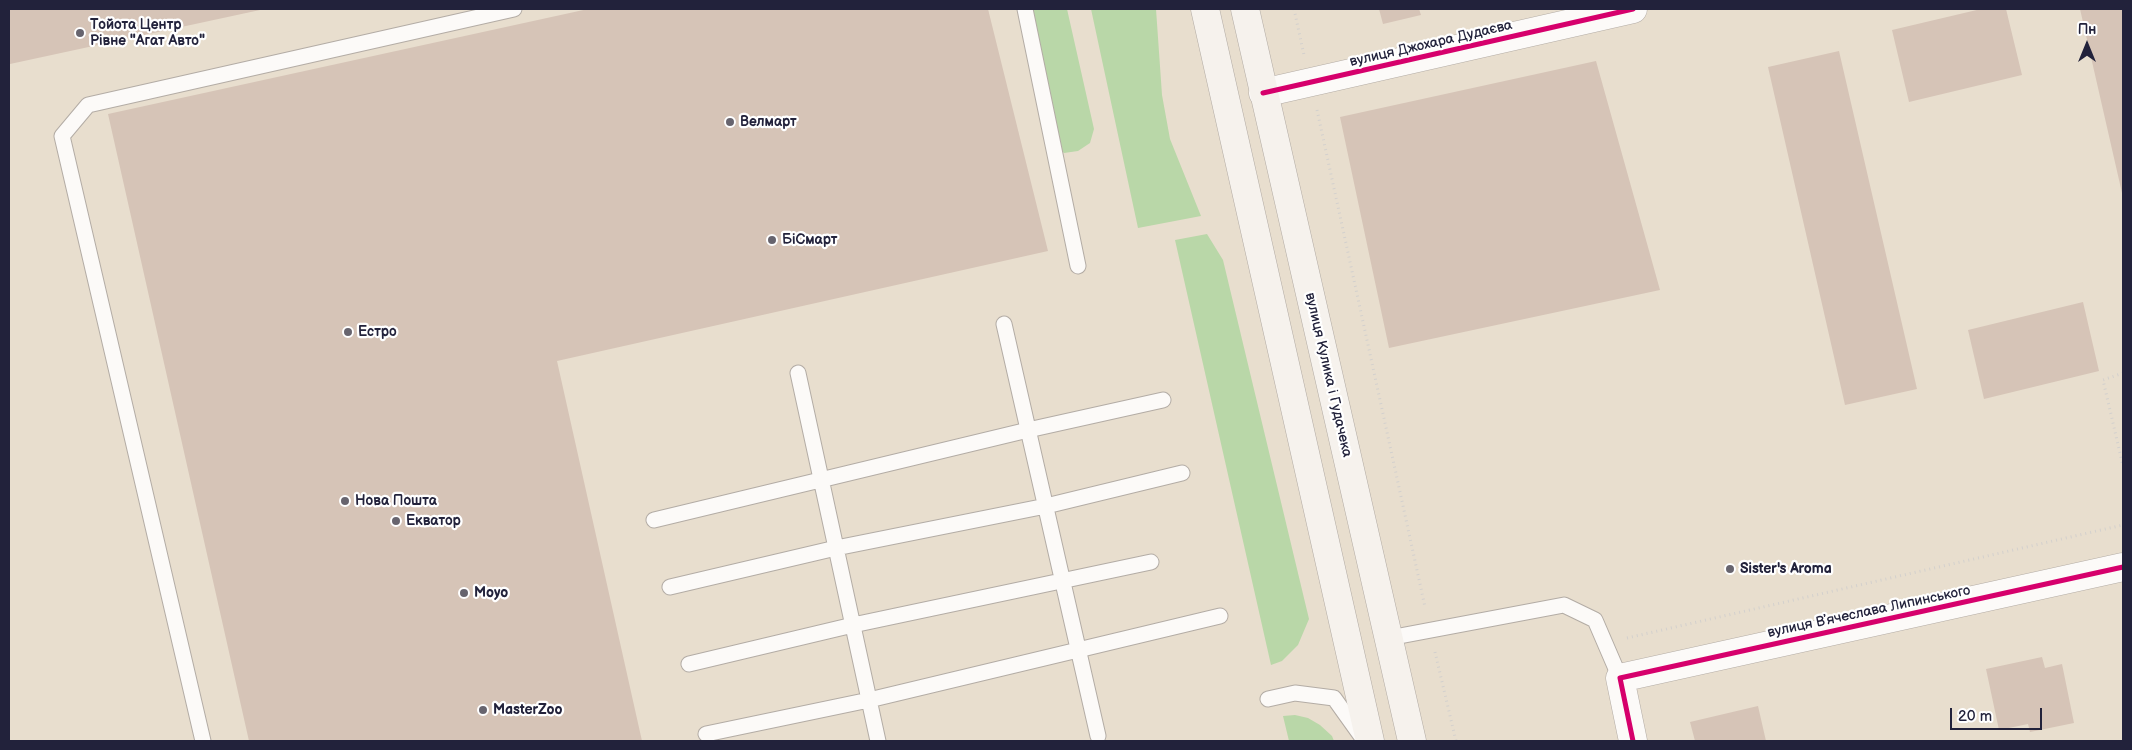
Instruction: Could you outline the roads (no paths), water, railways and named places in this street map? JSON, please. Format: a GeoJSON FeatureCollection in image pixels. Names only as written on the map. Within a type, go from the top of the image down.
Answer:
{"type":"FeatureCollection","features":[{"type":"Feature","properties":{"kind":"main road"},"geometry":{"type":"LineString","coordinates":[[1205,9],[1370,741]]}},
{"type":"Feature","properties":{"kind":"main road","name":"вулиця Кулика і Гудачека"},"geometry":{"type":"LineString","coordinates":[[1245,9],[1412,741]]}},
{"type":"Feature","properties":{"kind":"street","name":"вулиця Джохара Дудаєва"},"geometry":{"type":"LineString","coordinates":[[1263,93],[1633,9]]}},
{"type":"Feature","properties":{"kind":"street","name":"вулиця Вʼячеслава Липинського"},"geometry":{"type":"LineString","coordinates":[[1620,678],[2123,567]]}},
{"type":"Feature","properties":{"kind":"street"},"geometry":{"type":"LineString","coordinates":[[1620,678],[1633,741]]}},
{"type":"Feature","properties":{"kind":"lane"},"geometry":{"type":"LineString","coordinates":[[204,741],[62,136],[88,105],[514,9]]}},
{"type":"Feature","properties":{"kind":"lane"},"geometry":{"type":"LineString","coordinates":[[1025,9],[1078,266]]}},
{"type":"Feature","properties":{"kind":"lane"},"geometry":{"type":"LineString","coordinates":[[1004,324],[1098,736]]}},
{"type":"Feature","properties":{"kind":"lane"},"geometry":{"type":"LineString","coordinates":[[798,373],[878,741]]}},
{"type":"Feature","properties":{"kind":"lane"},"geometry":{"type":"LineString","coordinates":[[654,520],[1028,430],[1163,400]]}},
{"type":"Feature","properties":{"kind":"lane"},"geometry":{"type":"LineString","coordinates":[[670,587],[836,548],[1046,506],[1182,473]]}},
{"type":"Feature","properties":{"kind":"lane"},"geometry":{"type":"LineString","coordinates":[[689,664],[853,625],[1151,562]]}},
{"type":"Feature","properties":{"kind":"lane"},"geometry":{"type":"LineString","coordinates":[[1389,638],[1564,605],[1595,620],[1620,678]]}},
{"type":"Feature","properties":{"kind":"lane"},"geometry":{"type":"LineString","coordinates":[[706,734],[869,700],[1220,616]]}},
{"type":"Feature","properties":{"kind":"lane"},"geometry":{"type":"LineString","coordinates":[[1268,699],[1295,693],[1334,698],[1364,741]]}},
{"type":"Feature","properties":{"kind":"place","name":"Тойота Центр Рівне \"Агат Авто\""},"geometry":{"type":"Point","coordinates":[80,33]}},
{"type":"Feature","properties":{"kind":"place","name":"Велмарт"},"geometry":{"type":"Point","coordinates":[730,122]}},
{"type":"Feature","properties":{"kind":"place","name":"БіСмарт"},"geometry":{"type":"Point","coordinates":[772,240]}},
{"type":"Feature","properties":{"kind":"place","name":"Естро"},"geometry":{"type":"Point","coordinates":[348,332]}},
{"type":"Feature","properties":{"kind":"place","name":"Нова Пошта"},"geometry":{"type":"Point","coordinates":[345,501]}},
{"type":"Feature","properties":{"kind":"place","name":"Екватор"},"geometry":{"type":"Point","coordinates":[396,521]}},
{"type":"Feature","properties":{"kind":"place","name":"Sister's Aroma"},"geometry":{"type":"Point","coordinates":[1730,569]}},
{"type":"Feature","properties":{"kind":"place","name":"Moyo"},"geometry":{"type":"Point","coordinates":[464,593]}},
{"type":"Feature","properties":{"kind":"place","name":"MasterZoo"},"geometry":{"type":"Point","coordinates":[483,710]}}]}
